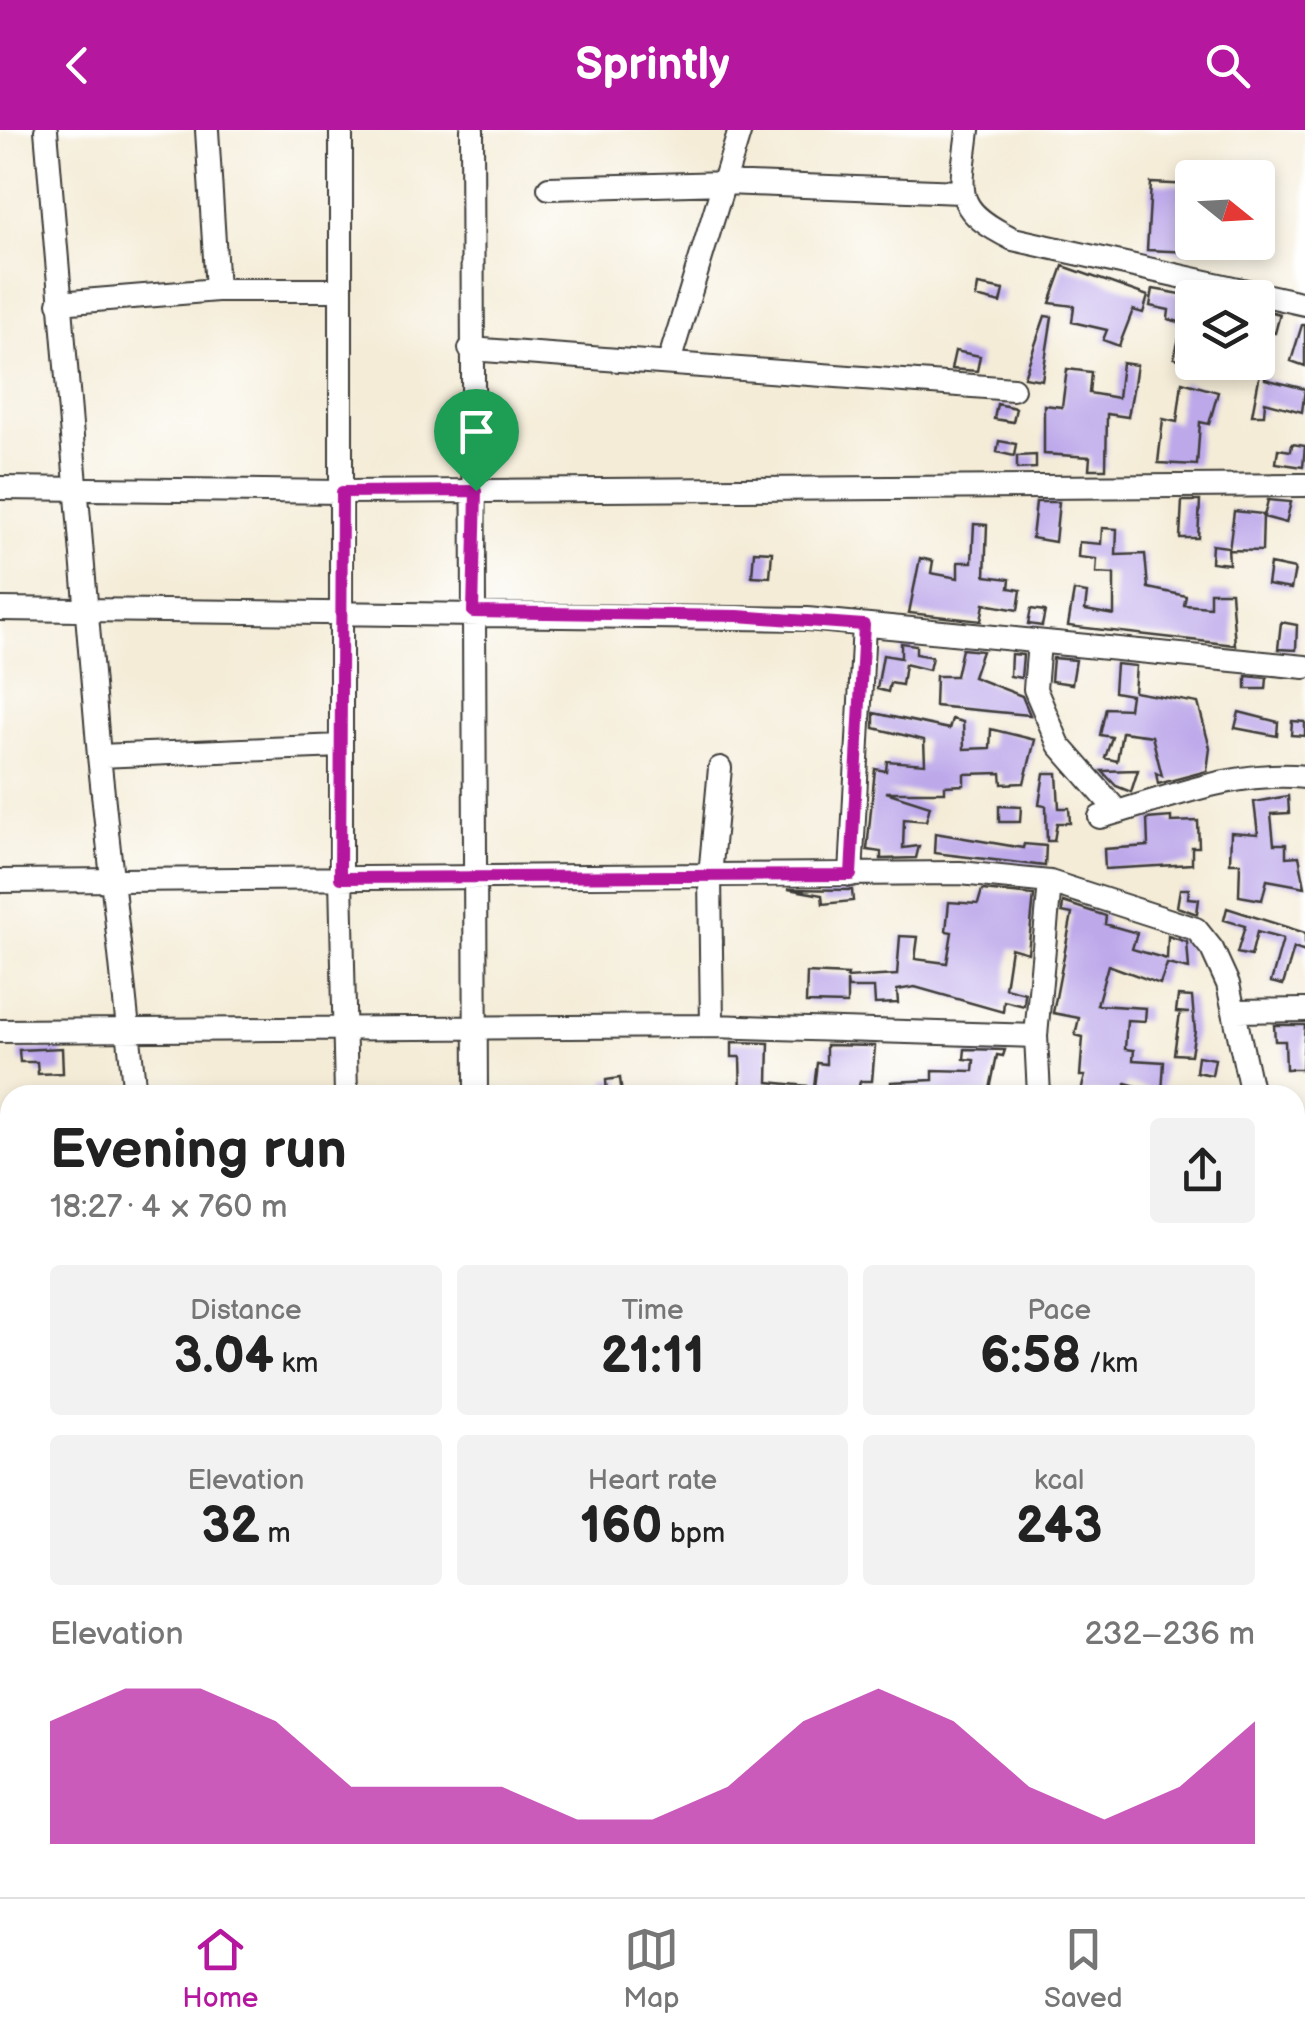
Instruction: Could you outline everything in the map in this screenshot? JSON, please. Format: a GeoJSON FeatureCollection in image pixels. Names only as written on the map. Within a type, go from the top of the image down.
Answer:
{"type":"FeatureCollection","features":[{"type":"Feature","properties":{"kind":"street"},"geometry":{"type":"LineString","coordinates":[[46,130],[98,756],[134,1085]]}},
{"type":"Feature","properties":{"kind":"street"},"geometry":{"type":"LineString","coordinates":[[207,130],[217,290]]}},
{"type":"Feature","properties":{"kind":"street"},"geometry":{"type":"LineString","coordinates":[[341,130],[340,878],[348,1031],[346,1085]]}},
{"type":"Feature","properties":{"kind":"street"},"geometry":{"type":"LineString","coordinates":[[472,130],[476,1085]]}},
{"type":"Feature","properties":{"kind":"street"},"geometry":{"type":"LineString","coordinates":[[669,362],[740,130]]}},
{"type":"Feature","properties":{"kind":"street"},"geometry":{"type":"LineString","coordinates":[[968,130],[961,192],[978,222],[1013,240],[1305,304]]}},
{"type":"Feature","properties":{"kind":"street"},"geometry":{"type":"LineString","coordinates":[[549,188],[725,183],[961,192]]}},
{"type":"Feature","properties":{"kind":"street"},"geometry":{"type":"LineString","coordinates":[[59,303],[217,290],[340,290]]}},
{"type":"Feature","properties":{"kind":"street"},"geometry":{"type":"LineString","coordinates":[[470,349],[1012,388]]}},
{"type":"Feature","properties":{"kind":"street"},"geometry":{"type":"LineString","coordinates":[[0,488],[342,492],[1305,485]]}},
{"type":"Feature","properties":{"kind":"street"},"geometry":{"type":"LineString","coordinates":[[0,608],[755,616],[1305,667]]}},
{"type":"Feature","properties":{"kind":"street"},"geometry":{"type":"LineString","coordinates":[[851,875],[864,625]]}},
{"type":"Feature","properties":{"kind":"street"},"geometry":{"type":"LineString","coordinates":[[1038,643],[1035,689],[1058,744],[1109,815],[1238,779],[1268,774],[1305,777]]}},
{"type":"Feature","properties":{"kind":"street"},"geometry":{"type":"LineString","coordinates":[[98,756],[341,746]]}},
{"type":"Feature","properties":{"kind":"street"},"geometry":{"type":"LineString","coordinates":[[712,1026],[710,876],[720,768]]}},
{"type":"Feature","properties":{"kind":"street"},"geometry":{"type":"LineString","coordinates":[[0,881],[960,873],[1050,882],[1196,930],[1212,949],[1236,1012],[1250,1085]]}},
{"type":"Feature","properties":{"kind":"street"},"geometry":{"type":"LineString","coordinates":[[1038,1085],[1036,1036],[1050,882]]}},
{"type":"Feature","properties":{"kind":"street"},"geometry":{"type":"LineString","coordinates":[[1236,1012],[1305,1010]]}},
{"type":"Feature","properties":{"kind":"street"},"geometry":{"type":"LineString","coordinates":[[0,1031],[712,1026],[1036,1036]]}},
{"type":"Feature","properties":{"kind":"building"},"geometry":{"type":"Polygon","coordinates":[[[1151,183],[1175,184],[1175,251],[1147,250],[1151,183]]]}},
{"type":"Feature","properties":{"kind":"building"},"geometry":{"type":"Polygon","coordinates":[[[1063,266],[1148,296],[1143,313],[1133,310],[1119,346],[1103,340],[1107,330],[1072,322],[1074,306],[1050,303],[1063,266]]]}},
{"type":"Feature","properties":{"kind":"building"},"geometry":{"type":"Polygon","coordinates":[[[978,285],[1004,290],[1001,303],[976,297],[978,285]]]}},
{"type":"Feature","properties":{"kind":"building"},"geometry":{"type":"Polygon","coordinates":[[[1153,289],[1175,293],[1175,321],[1168,319],[1169,310],[1150,306],[1153,289]]]}},
{"type":"Feature","properties":{"kind":"building"},"geometry":{"type":"Polygon","coordinates":[[[1045,316],[1052,317],[1042,380],[1024,377],[1045,316]]]}},
{"type":"Feature","properties":{"kind":"building"},"geometry":{"type":"Polygon","coordinates":[[[1305,325],[1305,366],[1291,361],[1305,325]]]}},
{"type":"Feature","properties":{"kind":"building"},"geometry":{"type":"Polygon","coordinates":[[[955,351],[980,356],[977,371],[951,369],[955,351]]]}},
{"type":"Feature","properties":{"kind":"building"},"geometry":{"type":"Polygon","coordinates":[[[1122,363],[1137,365],[1128,417],[1107,414],[1106,469],[1089,469],[1090,457],[1044,454],[1044,405],[1062,407],[1067,369],[1091,372],[1089,393],[1118,398],[1122,363]]]}},
{"type":"Feature","properties":{"kind":"building"},"geometry":{"type":"Polygon","coordinates":[[[1259,380],[1305,389],[1302,412],[1265,402],[1264,415],[1252,415],[1259,380]]]}},
{"type":"Feature","properties":{"kind":"building"},"geometry":{"type":"Polygon","coordinates":[[[1182,382],[1218,392],[1209,424],[1200,422],[1197,465],[1158,463],[1163,419],[1177,422],[1182,382]]]}},
{"type":"Feature","properties":{"kind":"building"},"geometry":{"type":"Polygon","coordinates":[[[997,404],[1016,408],[1013,422],[994,419],[997,404]]]}},
{"type":"Feature","properties":{"kind":"building"},"geometry":{"type":"Polygon","coordinates":[[[999,441],[1016,444],[1014,456],[997,452],[999,441]]]}},
{"type":"Feature","properties":{"kind":"building"},"geometry":{"type":"Polygon","coordinates":[[[1292,444],[1305,446],[1303,467],[1276,463],[1278,449],[1291,451],[1292,444]]]}},
{"type":"Feature","properties":{"kind":"building"},"geometry":{"type":"Polygon","coordinates":[[[1036,455],[1036,468],[1017,469],[1017,456],[1036,455]]]}},
{"type":"Feature","properties":{"kind":"building"},"geometry":{"type":"Polygon","coordinates":[[[1268,500],[1291,502],[1286,523],[1264,517],[1268,500]]]}},
{"type":"Feature","properties":{"kind":"building"},"geometry":{"type":"Polygon","coordinates":[[[1182,501],[1200,501],[1198,538],[1180,538],[1182,501]]]}},
{"type":"Feature","properties":{"kind":"building"},"geometry":{"type":"Polygon","coordinates":[[[1036,502],[1059,502],[1055,542],[1032,538],[1036,502]]]}},
{"type":"Feature","properties":{"kind":"building"},"geometry":{"type":"Polygon","coordinates":[[[1234,511],[1263,514],[1262,551],[1229,550],[1234,511]]]}},
{"type":"Feature","properties":{"kind":"building"},"geometry":{"type":"Polygon","coordinates":[[[974,524],[987,525],[985,576],[1010,579],[1009,588],[1021,590],[1018,610],[984,604],[981,621],[909,613],[920,558],[933,561],[931,573],[958,578],[958,562],[972,562],[974,524]]]}},
{"type":"Feature","properties":{"kind":"building"},"geometry":{"type":"Polygon","coordinates":[[[1102,528],[1117,529],[1116,555],[1145,554],[1148,588],[1186,596],[1184,605],[1210,607],[1210,592],[1231,592],[1235,645],[1068,626],[1074,591],[1087,593],[1085,610],[1114,615],[1114,574],[1096,573],[1097,559],[1078,557],[1079,542],[1101,544],[1102,528]]]}},
{"type":"Feature","properties":{"kind":"building"},"geometry":{"type":"Polygon","coordinates":[[[1212,545],[1228,547],[1229,564],[1211,562],[1212,545]]]}},
{"type":"Feature","properties":{"kind":"building"},"geometry":{"type":"Polygon","coordinates":[[[754,551],[772,552],[770,577],[752,576],[754,551]]]}},
{"type":"Feature","properties":{"kind":"building"},"geometry":{"type":"Polygon","coordinates":[[[1270,564],[1295,569],[1291,589],[1267,585],[1270,564]]]}},
{"type":"Feature","properties":{"kind":"building"},"geometry":{"type":"Polygon","coordinates":[[[1031,609],[1045,611],[1042,626],[1028,624],[1031,609]]]}},
{"type":"Feature","properties":{"kind":"building"},"geometry":{"type":"Polygon","coordinates":[[[1281,622],[1297,625],[1296,650],[1278,649],[1281,622]]]}},
{"type":"Feature","properties":{"kind":"building"},"geometry":{"type":"Polygon","coordinates":[[[901,643],[916,645],[916,654],[932,657],[929,670],[905,664],[902,685],[890,683],[888,692],[877,689],[883,655],[901,658],[901,643]]]}},
{"type":"Feature","properties":{"kind":"building"},"geometry":{"type":"Polygon","coordinates":[[[962,649],[982,651],[973,677],[1022,696],[1030,715],[935,706],[936,676],[956,676],[962,649]]]}},
{"type":"Feature","properties":{"kind":"building"},"geometry":{"type":"Polygon","coordinates":[[[1011,654],[1023,655],[1021,678],[1010,676],[1011,654]]]}},
{"type":"Feature","properties":{"kind":"building"},"geometry":{"type":"Polygon","coordinates":[[[1053,658],[1076,660],[1072,684],[1051,681],[1053,658]]]}},
{"type":"Feature","properties":{"kind":"building"},"geometry":{"type":"Polygon","coordinates":[[[1116,664],[1136,666],[1134,692],[1198,703],[1210,748],[1207,771],[1158,784],[1156,773],[1162,776],[1152,736],[1122,732],[1117,761],[1105,758],[1112,737],[1100,735],[1106,708],[1129,709],[1131,695],[1114,692],[1116,664]]]}},
{"type":"Feature","properties":{"kind":"building"},"geometry":{"type":"Polygon","coordinates":[[[1246,676],[1267,678],[1266,689],[1246,689],[1246,676]]]}},
{"type":"Feature","properties":{"kind":"building"},"geometry":{"type":"Polygon","coordinates":[[[1239,712],[1278,722],[1277,736],[1235,728],[1239,712]]]}},
{"type":"Feature","properties":{"kind":"building"},"geometry":{"type":"Polygon","coordinates":[[[874,713],[949,729],[952,719],[963,722],[964,749],[990,748],[991,729],[1035,740],[1024,783],[1002,784],[1001,773],[964,774],[964,785],[945,786],[945,792],[886,792],[930,806],[926,821],[904,819],[903,848],[919,846],[916,858],[881,859],[881,852],[867,850],[875,769],[886,771],[887,761],[925,764],[924,740],[874,728],[874,713]]]}},
{"type":"Feature","properties":{"kind":"building"},"geometry":{"type":"Polygon","coordinates":[[[1292,721],[1305,722],[1305,736],[1291,735],[1292,721]]]}},
{"type":"Feature","properties":{"kind":"building"},"geometry":{"type":"Polygon","coordinates":[[[1138,770],[1131,792],[1116,786],[1102,771],[1138,770]]]}},
{"type":"Feature","properties":{"kind":"building"},"geometry":{"type":"Polygon","coordinates":[[[1044,773],[1057,773],[1059,808],[1069,808],[1070,823],[1057,823],[1054,841],[1047,841],[1046,806],[1039,805],[1044,773]]]}},
{"type":"Feature","properties":{"kind":"building"},"geometry":{"type":"Polygon","coordinates":[[[1288,796],[1289,813],[1271,814],[1274,844],[1286,844],[1286,857],[1299,856],[1305,887],[1267,880],[1262,900],[1239,896],[1240,863],[1230,863],[1231,832],[1258,834],[1254,802],[1288,796]]]}},
{"type":"Feature","properties":{"kind":"building"},"geometry":{"type":"Polygon","coordinates":[[[999,806],[1021,807],[1020,822],[999,822],[999,806]]]}},
{"type":"Feature","properties":{"kind":"building"},"geometry":{"type":"Polygon","coordinates":[[[1171,817],[1171,822],[1198,821],[1199,847],[1192,847],[1192,864],[1105,869],[1104,849],[1148,846],[1147,819],[1171,817]]]}},
{"type":"Feature","properties":{"kind":"building"},"geometry":{"type":"Polygon","coordinates":[[[935,833],[1023,848],[1024,844],[1046,846],[1045,866],[934,853],[935,833]]]}},
{"type":"Feature","properties":{"kind":"building"},"geometry":{"type":"Polygon","coordinates":[[[788,889],[852,890],[853,901],[823,904],[822,895],[788,889]]]}},
{"type":"Feature","properties":{"kind":"building"},"geometry":{"type":"Polygon","coordinates":[[[1180,889],[1189,889],[1188,898],[1199,899],[1197,914],[1177,907],[1180,889]]]}},
{"type":"Feature","properties":{"kind":"building"},"geometry":{"type":"Polygon","coordinates":[[[982,890],[1034,895],[1028,953],[1011,948],[1005,988],[1025,993],[1024,1006],[1004,1001],[1003,1012],[915,987],[897,990],[898,1003],[875,1004],[874,988],[848,988],[847,981],[847,1004],[806,1003],[807,973],[848,975],[847,978],[897,975],[900,936],[918,937],[915,959],[947,963],[952,932],[946,931],[949,902],[978,904],[982,890]]]}},
{"type":"Feature","properties":{"kind":"building"},"geometry":{"type":"Polygon","coordinates":[[[1063,902],[1106,916],[1105,924],[1137,933],[1132,949],[1167,959],[1168,936],[1187,942],[1189,969],[1167,964],[1160,984],[1108,965],[1097,1005],[1146,1008],[1145,1021],[1127,1020],[1125,1049],[1134,1050],[1133,1060],[1164,1062],[1163,1085],[1083,1085],[1083,1037],[1075,1035],[1079,1018],[1053,1013],[1072,914],[1062,912],[1063,902]]]}},
{"type":"Feature","properties":{"kind":"building"},"geometry":{"type":"Polygon","coordinates":[[[1227,908],[1305,933],[1305,952],[1294,948],[1283,985],[1271,982],[1283,939],[1257,932],[1251,956],[1237,953],[1245,926],[1224,920],[1227,908]]]}},
{"type":"Feature","properties":{"kind":"building"},"geometry":{"type":"Polygon","coordinates":[[[1178,996],[1192,997],[1195,1031],[1191,1055],[1174,1054],[1180,1013],[1189,1013],[1176,1012],[1178,996]]]}},
{"type":"Feature","properties":{"kind":"building"},"geometry":{"type":"Polygon","coordinates":[[[1274,1025],[1305,1025],[1302,1069],[1286,1069],[1285,1041],[1275,1041],[1274,1025]]]}},
{"type":"Feature","properties":{"kind":"building"},"geometry":{"type":"Polygon","coordinates":[[[732,1042],[769,1043],[768,1082],[797,1085],[741,1085],[740,1057],[732,1057],[732,1042]]]}},
{"type":"Feature","properties":{"kind":"building"},"geometry":{"type":"Polygon","coordinates":[[[826,1045],[875,1046],[872,1081],[860,1081],[859,1085],[814,1085],[817,1063],[826,1064],[826,1045]]]}},
{"type":"Feature","properties":{"kind":"building"},"geometry":{"type":"Polygon","coordinates":[[[62,1048],[63,1073],[38,1074],[37,1062],[20,1062],[19,1050],[62,1048]]]}},
{"type":"Feature","properties":{"kind":"building"},"geometry":{"type":"Polygon","coordinates":[[[965,1049],[1005,1050],[1003,1056],[997,1055],[991,1085],[891,1085],[933,1080],[933,1070],[973,1071],[974,1060],[964,1059],[965,1049]]]}},
{"type":"Feature","properties":{"kind":"building"},"geometry":{"type":"Polygon","coordinates":[[[1198,1056],[1215,1059],[1212,1075],[1196,1072],[1198,1056]]]}},
{"type":"Feature","properties":{"kind":"building"},"geometry":{"type":"Polygon","coordinates":[[[620,1078],[621,1085],[606,1085],[606,1080],[620,1078]]]}},
{"type":"Feature","properties":{"kind":"route"},"geometry":{"type":"LineString","coordinates":[[476,491],[473,612],[807,618],[864,625],[851,875],[340,878],[342,492],[476,491]]}}]}
